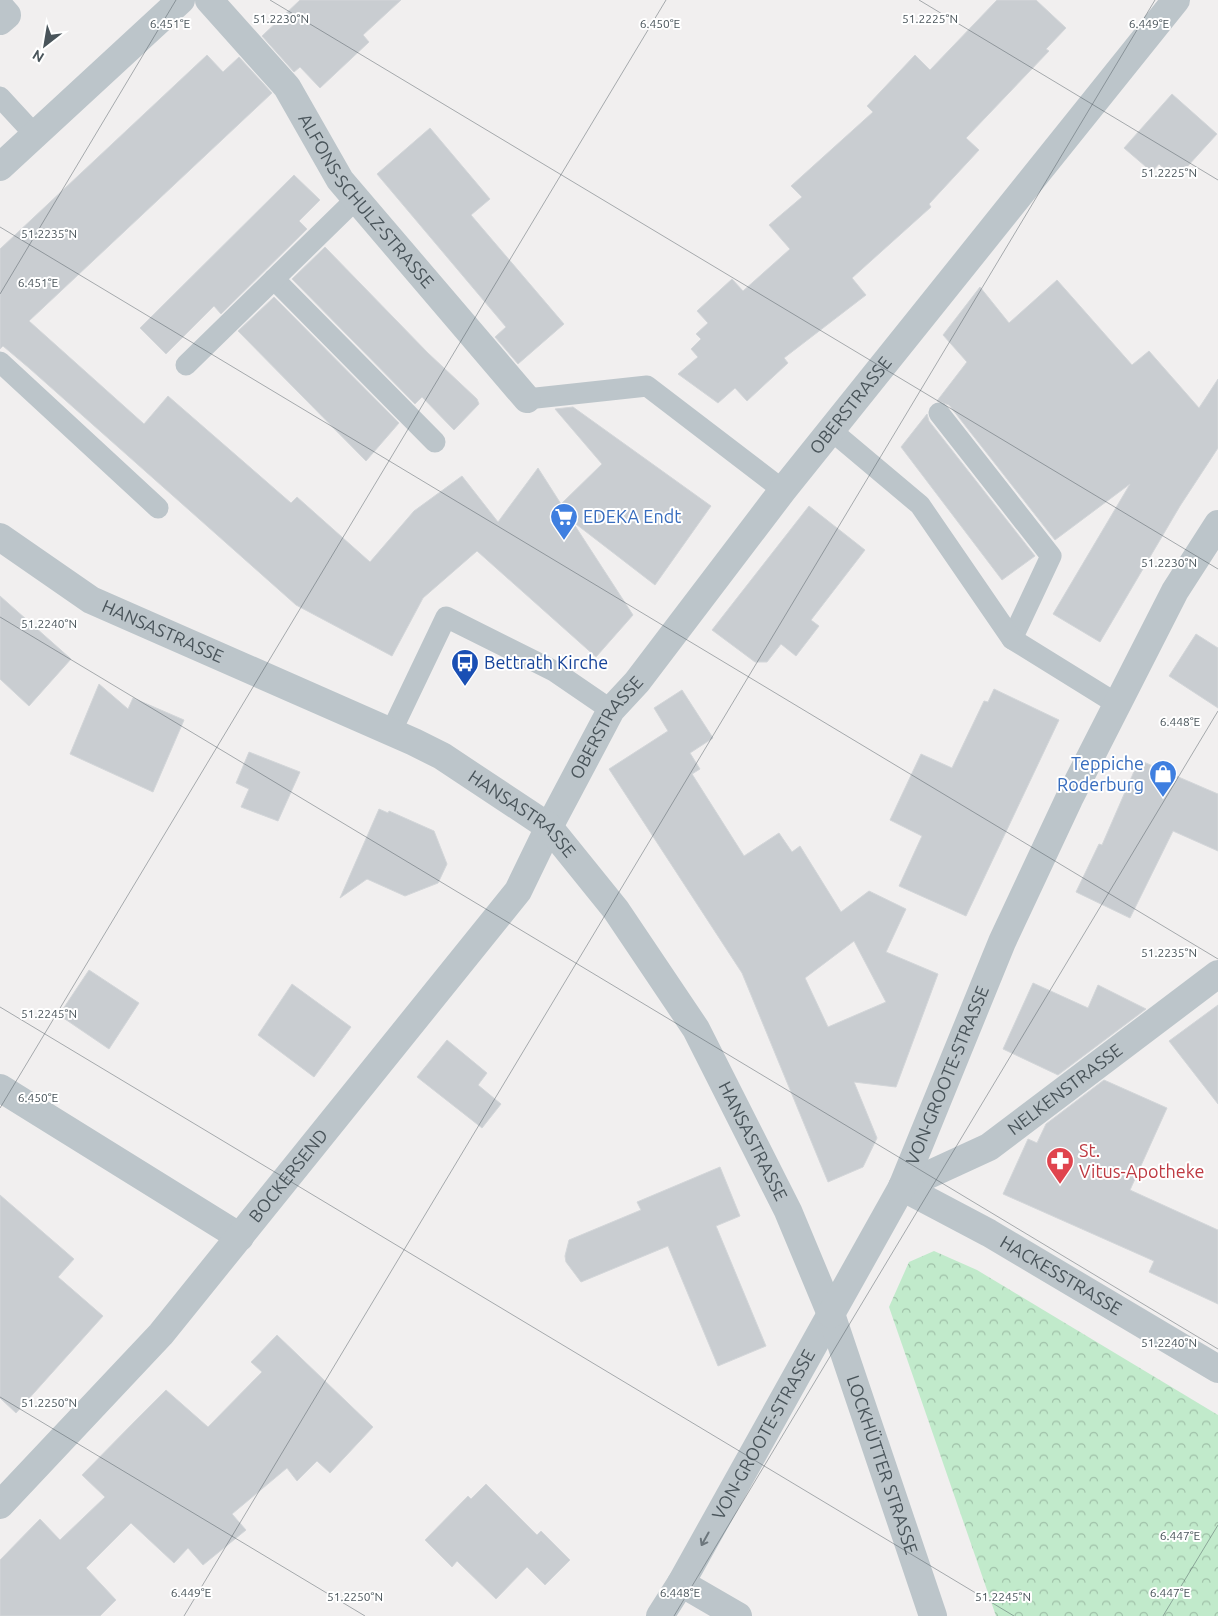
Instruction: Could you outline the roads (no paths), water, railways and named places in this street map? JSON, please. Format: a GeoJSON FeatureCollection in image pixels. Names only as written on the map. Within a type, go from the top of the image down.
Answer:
{"type":"FeatureCollection","features":[{"type":"Feature","properties":{"kind":"street"},"geometry":{"type":"LineString","coordinates":[[0,167],[181,0]]}},
{"type":"Feature","properties":{"kind":"street","name":"ALFONS-SCHULZ-STRASSE"},"geometry":{"type":"LineString","coordinates":[[209,0],[287,87],[340,180],[527,399]]}},
{"type":"Feature","properties":{"kind":"street","name":"OBERSTRASSE"},"geometry":{"type":"LineString","coordinates":[[549,827],[611,710],[637,682],[783,490],[1176,0]]}},
{"type":"Feature","properties":{"kind":"street"},"geometry":{"type":"LineString","coordinates":[[0,7],[7,14],[0,21]]}},
{"type":"Feature","properties":{"kind":"street","name":"VON-GROOTE-STRASSE"},"geometry":{"type":"LineString","coordinates":[[660,1616],[681,1583],[902,1187],[1002,942],[1069,800],[1175,591],[1218,524]]}},
{"type":"Feature","properties":{"kind":"street","name":"HANSASTRASSE"},"geometry":{"type":"LineString","coordinates":[[0,537],[91,600],[442,756],[549,827],[616,910],[696,1029],[788,1211],[831,1314]]}},
{"type":"Feature","properties":{"kind":"street","name":"BOCKERSEND"},"geometry":{"type":"LineString","coordinates":[[0,1505],[161,1334],[518,891],[549,827]]}},
{"type":"Feature","properties":{"kind":"street","name":"NELKENSTRASSE"},"geometry":{"type":"LineString","coordinates":[[902,1187],[989,1148],[1218,974]]}},
{"type":"Feature","properties":{"kind":"street"},"geometry":{"type":"LineString","coordinates":[[0,1088],[240,1236]]}},
{"type":"Feature","properties":{"kind":"street","name":"HACKESSTRASSE"},"geometry":{"type":"LineString","coordinates":[[902,1187],[990,1233],[1218,1369]]}},
{"type":"Feature","properties":{"kind":"street","name":"LOCKHÜTTER STRASSE"},"geometry":{"type":"LineString","coordinates":[[831,1314],[933,1616]]}},
{"type":"Feature","properties":{"kind":"street"},"geometry":{"type":"LineString","coordinates":[[681,1583],[738,1616]]}},
{"type":"Feature","properties":{"kind":"lane"},"geometry":{"type":"LineString","coordinates":[[0,97],[35,135]]}},
{"type":"Feature","properties":{"kind":"lane"},"geometry":{"type":"LineString","coordinates":[[186,366],[356,199]]}},
{"type":"Feature","properties":{"kind":"lane"},"geometry":{"type":"LineString","coordinates":[[274,279],[435,442]]}},
{"type":"Feature","properties":{"kind":"lane"},"geometry":{"type":"LineString","coordinates":[[0,362],[158,508]]}},
{"type":"Feature","properties":{"kind":"lane"},"geometry":{"type":"LineString","coordinates":[[527,399],[647,386],[783,490]]}},
{"type":"Feature","properties":{"kind":"lane"},"geometry":{"type":"LineString","coordinates":[[939,412],[1051,556],[1012,639]]}},
{"type":"Feature","properties":{"kind":"lane"},"geometry":{"type":"LineString","coordinates":[[832,431],[920,505],[1012,639],[1117,704]]}},
{"type":"Feature","properties":{"kind":"lane"},"geometry":{"type":"LineString","coordinates":[[391,732],[446,617],[554,671],[611,710]]}},
{"type":"Feature","properties":{"kind":"place","name":"EDEKA Endt"},"geometry":{"type":"Point","coordinates":[564,541]}},
{"type":"Feature","properties":{"kind":"place","name":"Bettrath Kirche"},"geometry":{"type":"Point","coordinates":[465,687]}},
{"type":"Feature","properties":{"kind":"place","name":"Teppiche Roderburg"},"geometry":{"type":"Point","coordinates":[1163,798]}},
{"type":"Feature","properties":{"kind":"place","name":"St. Vitus-Apotheke"},"geometry":{"type":"Point","coordinates":[1060,1185]}}]}
